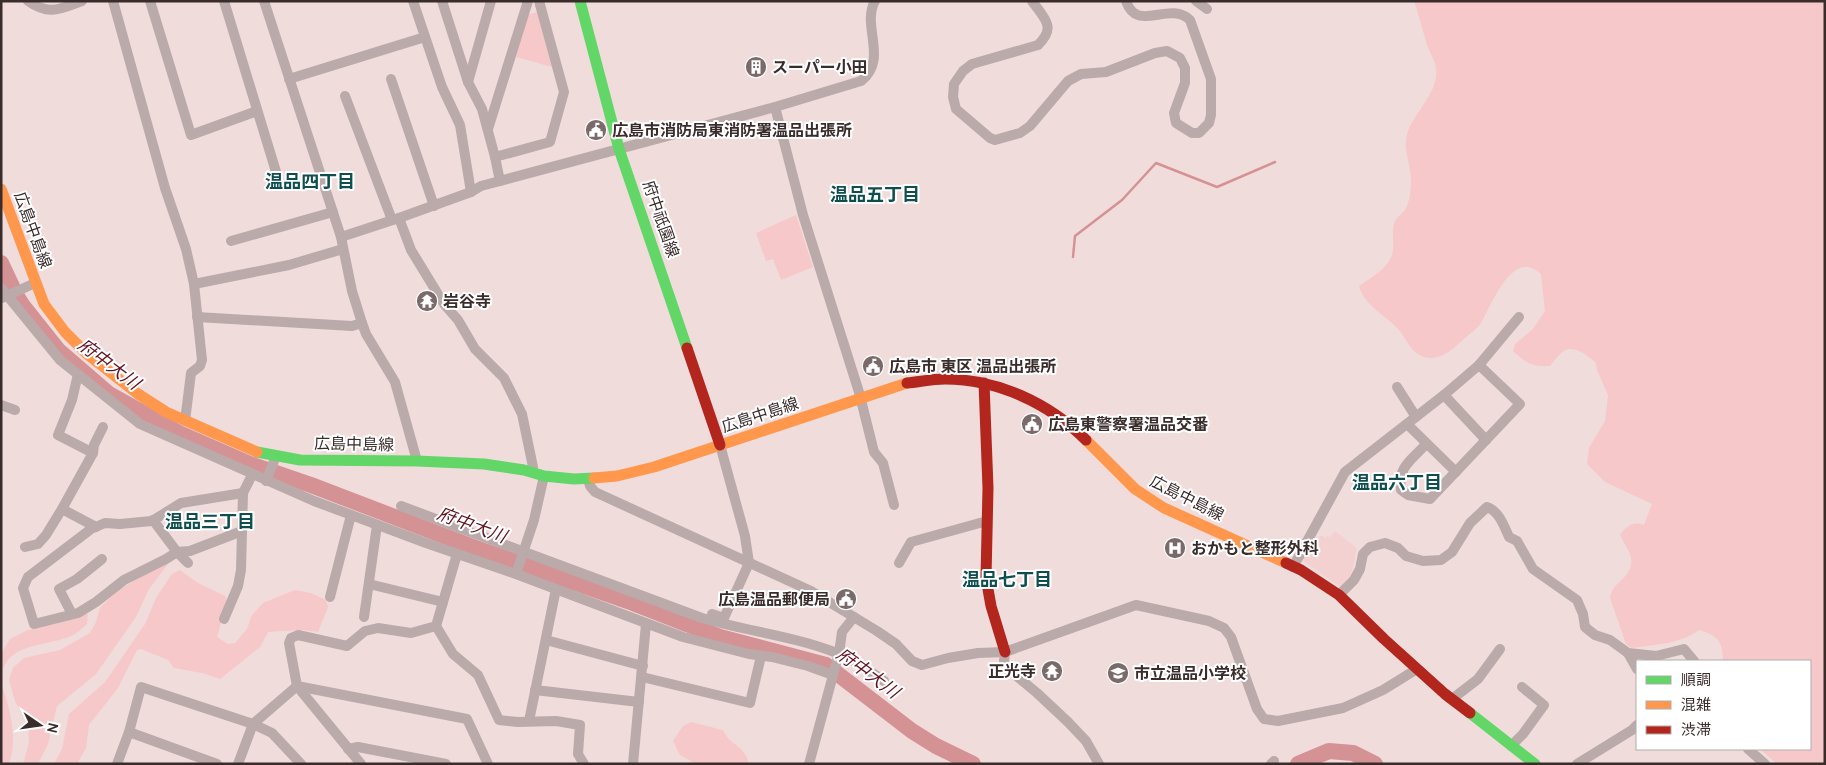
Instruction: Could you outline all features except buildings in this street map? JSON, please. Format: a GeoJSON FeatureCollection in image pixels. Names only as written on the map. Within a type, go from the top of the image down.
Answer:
{"type":"FeatureCollection","features":[{"type":"Feature","properties":{"kind":"main road","name":"府中祇園線"},"geometry":{"type":"LineString","coordinates":[[580,1],[620,149],[720,445]]}},
{"type":"Feature","properties":{"kind":"main road","name":"広島中島線"},"geometry":{"type":"LineString","coordinates":[[1,189],[44,304],[65,332],[87,354],[138,394],[166,412],[254,450],[276,456],[300,460],[417,461],[484,464],[544,476],[588,479],[636,472],[907,384],[926,380],[964,380],[984,383],[1019,394],[1052,412],[1082,436],[1135,489],[1164,508],[1293,567],[1339,595],[1417,669],[1534,764]]}},
{"type":"Feature","properties":{"kind":"main road"},"geometry":{"type":"LineString","coordinates":[[984,383],[988,488],[986,578],[991,606],[1005,652]]}},
{"type":"Feature","properties":{"kind":"street"},"geometry":{"type":"LineString","coordinates":[[28,1],[36,7],[47,10],[59,9],[82,1]]}},
{"type":"Feature","properties":{"kind":"street"},"geometry":{"type":"LineString","coordinates":[[113,1],[165,188],[186,249],[194,284],[202,360],[200,366],[191,373],[185,421]]}},
{"type":"Feature","properties":{"kind":"street"},"geometry":{"type":"LineString","coordinates":[[150,1],[191,135],[257,111]]}},
{"type":"Feature","properties":{"kind":"street"},"geometry":{"type":"LineString","coordinates":[[224,1],[277,175]]}},
{"type":"Feature","properties":{"kind":"street"},"geometry":{"type":"LineString","coordinates":[[264,1],[341,236],[352,291],[362,323],[366,334],[395,382],[417,461]]}},
{"type":"Feature","properties":{"kind":"street"},"geometry":{"type":"LineString","coordinates":[[413,1],[442,87],[460,124],[470,192]]}},
{"type":"Feature","properties":{"kind":"street"},"geometry":{"type":"LineString","coordinates":[[442,1],[468,82],[482,109],[500,180]]}},
{"type":"Feature","properties":{"kind":"street"},"geometry":{"type":"LineString","coordinates":[[468,82],[491,1]]}},
{"type":"Feature","properties":{"kind":"street"},"geometry":{"type":"LineString","coordinates":[[488,131],[528,1]]}},
{"type":"Feature","properties":{"kind":"street"},"geometry":{"type":"LineString","coordinates":[[494,157],[550,142],[564,92],[539,1]]}},
{"type":"Feature","properties":{"kind":"street"},"geometry":{"type":"LineString","coordinates":[[341,236],[434,206],[470,192],[480,186],[500,180],[775,107],[861,81],[869,74],[874,64],[871,10],[875,1]]}},
{"type":"Feature","properties":{"kind":"street"},"geometry":{"type":"LineString","coordinates":[[1032,1],[1048,22],[1045,38],[1038,45],[972,64],[962,71],[954,84],[953,97],[956,109],[990,138],[995,140],[1020,133],[1030,126],[1068,81],[1081,74],[1106,72],[1155,52],[1167,51],[1180,58],[1185,68],[1185,83],[1174,113],[1176,123],[1192,133],[1199,132],[1209,123],[1211,115],[1212,79],[1190,20],[1184,14],[1174,12],[1139,16],[1133,14],[1126,1]]}},
{"type":"Feature","properties":{"kind":"street"},"geometry":{"type":"LineString","coordinates":[[1196,1],[1207,9]]}},
{"type":"Feature","properties":{"kind":"street"},"geometry":{"type":"LineString","coordinates":[[289,79],[425,37]]}},
{"type":"Feature","properties":{"kind":"street"},"geometry":{"type":"LineString","coordinates":[[391,79],[434,206]]}},
{"type":"Feature","properties":{"kind":"street"},"geometry":{"type":"LineString","coordinates":[[346,96],[396,219],[411,250],[444,304],[458,320],[475,349],[504,378],[518,405],[522,414],[533,467],[531,472]]}},
{"type":"Feature","properties":{"kind":"street"},"geometry":{"type":"LineString","coordinates":[[775,107],[803,215],[860,399],[874,452],[883,463],[894,505]]}},
{"type":"Feature","properties":{"kind":"street"},"geometry":{"type":"LineString","coordinates":[[231,241],[333,212]]}},
{"type":"Feature","properties":{"kind":"street"},"geometry":{"type":"LineString","coordinates":[[194,284],[289,265],[343,249]]}},
{"type":"Feature","properties":{"kind":"street"},"geometry":{"type":"LineString","coordinates":[[35,283],[3,294],[60,360],[140,424],[314,502],[516,574],[646,624],[683,637],[808,666],[834,675]]}},
{"type":"Feature","properties":{"kind":"street"},"geometry":{"type":"LineString","coordinates":[[197,316],[352,326],[362,323]]}},
{"type":"Feature","properties":{"kind":"street"},"geometry":{"type":"LineString","coordinates":[[1293,567],[1345,472],[1444,395],[1479,365],[1519,317]]}},
{"type":"Feature","properties":{"kind":"street"},"geometry":{"type":"LineString","coordinates":[[1426,444],[1402,470],[1399,480],[1401,490],[1408,495],[1430,499],[1520,404],[1479,365]]}},
{"type":"Feature","properties":{"kind":"street"},"geometry":{"type":"LineString","coordinates":[[78,374],[72,400],[58,435],[93,453]]}},
{"type":"Feature","properties":{"kind":"street"},"geometry":{"type":"LineString","coordinates":[[1397,387],[1416,417]]}},
{"type":"Feature","properties":{"kind":"street"},"geometry":{"type":"LineString","coordinates":[[1444,395],[1486,440]]}},
{"type":"Feature","properties":{"kind":"street"},"geometry":{"type":"LineString","coordinates":[[1,405],[15,410]]}},
{"type":"Feature","properties":{"kind":"street"},"geometry":{"type":"LineString","coordinates":[[1407,424],[1456,472]]}},
{"type":"Feature","properties":{"kind":"street"},"geometry":{"type":"LineString","coordinates":[[25,547],[38,544],[62,509],[93,453],[94,444],[102,426]]}},
{"type":"Feature","properties":{"kind":"street"},"geometry":{"type":"LineString","coordinates":[[684,611],[698,610],[724,618],[748,563],[745,536],[720,445]]}},
{"type":"Feature","properties":{"kind":"street"},"geometry":{"type":"LineString","coordinates":[[266,481],[276,456]]}},
{"type":"Feature","properties":{"kind":"street"},"geometry":{"type":"LineString","coordinates":[[224,619],[238,586],[241,570],[243,493],[252,474]]}},
{"type":"Feature","properties":{"kind":"street"},"geometry":{"type":"LineString","coordinates":[[516,574],[534,520],[544,476]]}},
{"type":"Feature","properties":{"kind":"street"},"geometry":{"type":"LineString","coordinates":[[588,479],[590,486],[595,492],[811,591],[896,644],[912,661],[922,665],[970,654],[1005,652],[1136,605],[1209,621],[1224,628],[1231,637],[1257,709],[1264,719],[1278,722],[1343,708],[1384,690],[1417,669]]}},
{"type":"Feature","properties":{"kind":"street"},"geometry":{"type":"LineString","coordinates":[[242,531],[190,550],[177,552],[124,580],[96,602],[78,613],[34,624],[23,588],[28,577],[96,527],[105,523],[120,524],[153,520],[181,503],[243,493]]}},
{"type":"Feature","properties":{"kind":"street"},"geometry":{"type":"LineString","coordinates":[[401,506],[684,611],[732,627],[813,644],[840,653],[884,680]]}},
{"type":"Feature","properties":{"kind":"street"},"geometry":{"type":"LineString","coordinates":[[1339,595],[1354,580],[1360,569],[1363,554],[1370,547],[1386,544],[1398,548],[1406,556],[1423,561],[1441,560],[1452,552],[1470,523],[1488,507],[1494,509],[1509,537],[1518,541],[1532,569],[1577,600],[1583,614],[1585,627],[1595,635],[1610,640],[1628,653],[1636,667]]}},
{"type":"Feature","properties":{"kind":"street"},"geometry":{"type":"LineString","coordinates":[[62,509],[96,527]]}},
{"type":"Feature","properties":{"kind":"street"},"geometry":{"type":"LineString","coordinates":[[330,597],[351,515]]}},
{"type":"Feature","properties":{"kind":"street"},"geometry":{"type":"LineString","coordinates":[[153,520],[177,552],[188,563]]}},
{"type":"Feature","properties":{"kind":"street"},"geometry":{"type":"LineString","coordinates":[[899,563],[911,542],[987,522]]}},
{"type":"Feature","properties":{"kind":"street"},"geometry":{"type":"LineString","coordinates":[[364,617],[377,525]]}},
{"type":"Feature","properties":{"kind":"street"},"geometry":{"type":"LineString","coordinates":[[457,554],[436,626],[453,654],[478,675],[498,720],[556,721],[580,725],[578,754],[584,764]]}},
{"type":"Feature","properties":{"kind":"street"},"geometry":{"type":"LineString","coordinates":[[72,614],[59,589],[77,579],[102,559]]}},
{"type":"Feature","properties":{"kind":"street"},"geometry":{"type":"LineString","coordinates":[[369,584],[443,602]]}},
{"type":"Feature","properties":{"kind":"street"},"geometry":{"type":"LineString","coordinates":[[529,721],[556,589]]}},
{"type":"Feature","properties":{"kind":"street"},"geometry":{"type":"LineString","coordinates":[[809,764],[840,653],[842,632],[854,617]]}},
{"type":"Feature","properties":{"kind":"street"},"geometry":{"type":"LineString","coordinates":[[633,764],[646,624]]}},
{"type":"Feature","properties":{"kind":"street"},"geometry":{"type":"LineString","coordinates":[[360,764],[297,686],[289,643],[291,638],[298,635],[347,646],[365,631],[378,628],[411,633],[436,626]]}},
{"type":"Feature","properties":{"kind":"street"},"geometry":{"type":"LineString","coordinates":[[546,640],[643,666]]}},
{"type":"Feature","properties":{"kind":"street"},"geometry":{"type":"LineString","coordinates":[[1452,699],[1478,679],[1500,649]]}},
{"type":"Feature","properties":{"kind":"street"},"geometry":{"type":"LineString","coordinates":[[1628,653],[1656,656],[1684,649],[1693,660]]}},
{"type":"Feature","properties":{"kind":"street"},"geometry":{"type":"LineString","coordinates":[[1005,652],[1004,661],[1007,668],[1068,722],[1086,741],[1100,764]]}},
{"type":"Feature","properties":{"kind":"street"},"geometry":{"type":"LineString","coordinates":[[642,677],[750,703],[761,656]]}},
{"type":"Feature","properties":{"kind":"street"},"geometry":{"type":"LineString","coordinates":[[238,764],[253,724],[297,686]]}},
{"type":"Feature","properties":{"kind":"street"},"geometry":{"type":"LineString","coordinates":[[297,686],[467,719],[488,764]]}},
{"type":"Feature","properties":{"kind":"street"},"geometry":{"type":"LineString","coordinates":[[117,764],[141,687],[253,724],[272,733],[301,764]]}},
{"type":"Feature","properties":{"kind":"street"},"geometry":{"type":"LineString","coordinates":[[1511,746],[1523,734],[1544,705],[1522,687]]}},
{"type":"Feature","properties":{"kind":"street"},"geometry":{"type":"LineString","coordinates":[[535,690],[639,702]]}},
{"type":"Feature","properties":{"kind":"street"},"geometry":{"type":"LineString","coordinates":[[1577,764],[1583,758],[1636,726]]}},
{"type":"Feature","properties":{"kind":"street"},"geometry":{"type":"LineString","coordinates":[[128,732],[217,764]]}},
{"type":"Feature","properties":{"kind":"street"},"geometry":{"type":"LineString","coordinates":[[348,749],[358,747],[446,764]]}},
{"type":"Feature","properties":{"kind":"street"},"geometry":{"type":"LineString","coordinates":[[1749,750],[1765,764]]}},
{"type":"Feature","properties":{"kind":"shaded area"},"geometry":{"type":"Polygon","coordinates":[[[1414,1],[1825,1],[1825,764],[1777,764],[1761,750],[1811,750],[1811,660],[1723,660],[1722,648],[1718,640],[1710,634],[1699,630],[1683,639],[1667,643],[1632,648],[1626,644],[1610,598],[1615,587],[1626,575],[1631,565],[1630,555],[1620,534],[1630,525],[1644,525],[1652,504],[1605,482],[1587,464],[1589,448],[1605,421],[1608,395],[1597,370],[1596,363],[1582,352],[1568,349],[1560,354],[1550,366],[1538,366],[1526,361],[1513,351],[1515,344],[1532,330],[1545,311],[1541,274],[1531,268],[1521,268],[1512,273],[1497,292],[1478,327],[1454,348],[1435,358],[1422,356],[1415,352],[1397,328],[1370,304],[1361,292],[1359,286],[1386,266],[1390,260],[1394,224],[1408,203],[1411,175],[1406,146],[1407,135],[1436,79],[1435,64],[1427,45],[1414,1]]]}},
{"type":"Feature","properties":{"kind":"shaded area"},"geometry":{"type":"Polygon","coordinates":[[[537,12],[552,67],[516,57],[527,15],[537,12]]]}},
{"type":"Feature","properties":{"kind":"shaded area"},"geometry":{"type":"Polygon","coordinates":[[[796,215],[813,267],[781,280],[773,259],[766,261],[756,233],[796,215]]]}},
{"type":"Feature","properties":{"kind":"shaded area"},"geometry":{"type":"Polygon","coordinates":[[[1335,531],[1357,548],[1349,578],[1340,587],[1300,559],[1311,538],[1316,541],[1321,535],[1326,538],[1327,536],[1330,537],[1335,531]]]}},
{"type":"Feature","properties":{"kind":"shaded area"},"geometry":{"type":"Polygon","coordinates":[[[166,562],[168,564],[149,589],[136,617],[96,674],[57,706],[48,744],[38,764],[23,764],[29,743],[28,725],[15,701],[9,680],[13,668],[24,658],[60,650],[90,633],[100,608],[117,591],[166,562]]]}},
{"type":"Feature","properties":{"kind":"shaded area"},"geometry":{"type":"Polygon","coordinates":[[[180,570],[198,583],[225,596],[227,601],[217,637],[228,644],[235,643],[247,629],[252,615],[263,603],[295,590],[311,593],[326,600],[328,607],[318,632],[303,630],[268,632],[260,647],[220,679],[202,673],[174,668],[168,660],[141,649],[137,650],[118,688],[89,725],[86,748],[77,764],[54,764],[62,749],[69,714],[105,682],[145,624],[156,598],[172,574],[180,570]]]}},
{"type":"Feature","properties":{"kind":"shaded area"},"geometry":{"type":"Polygon","coordinates":[[[84,613],[88,614],[87,624],[77,632],[73,635],[19,652],[11,657],[4,666],[1,677],[1,654],[10,639],[28,630],[84,613]]]}},
{"type":"Feature","properties":{"kind":"shaded area"},"geometry":{"type":"Polygon","coordinates":[[[1,683],[10,713],[13,733],[12,754],[9,764],[1,764],[1,683]]]}},
{"type":"Feature","properties":{"kind":"shaded area"},"geometry":{"type":"Polygon","coordinates":[[[691,722],[723,730],[729,739],[741,749],[749,764],[696,764],[680,755],[673,741],[683,726],[691,722]]]}},
{"type":"Feature","properties":{"kind":"waterway"},"geometry":{"type":"LineString","coordinates":[[1073,257],[1075,236],[1122,200],[1156,163],[1217,187],[1275,162]]}},
{"type":"Feature","properties":{"kind":"waterway","name":"府中大川"},"geometry":{"type":"LineString","coordinates":[[1,263],[23,306],[58,350],[109,394],[179,433],[250,464],[311,485],[473,547],[633,603],[720,637],[826,665],[912,731],[936,746],[973,764]]}},
{"type":"Feature","properties":{"kind":"waterway","name":"府中大川"},"geometry":{"type":"LineString","coordinates":[[1298,764],[1329,751],[1353,753],[1375,764]]}},
{"type":"Feature","properties":{"kind":"traffic: fast"},"geometry":{"type":"LineString","coordinates":[[580,1],[619,149],[687,348]]}},
{"type":"Feature","properties":{"kind":"traffic: fast"},"geometry":{"type":"LineString","coordinates":[[257,452],[300,460],[417,461],[484,464],[524,470],[544,476],[574,479],[594,478]]}},
{"type":"Feature","properties":{"kind":"traffic: fast"},"geometry":{"type":"LineString","coordinates":[[1470,713],[1535,764]]}},
{"type":"Feature","properties":{"kind":"traffic: slow"},"geometry":{"type":"LineString","coordinates":[[1,189],[44,304],[65,332],[87,354],[138,394],[166,412],[257,452]]}},
{"type":"Feature","properties":{"kind":"traffic: slow"},"geometry":{"type":"LineString","coordinates":[[594,478],[617,476],[654,467],[907,383]]}},
{"type":"Feature","properties":{"kind":"traffic: slow"},"geometry":{"type":"LineString","coordinates":[[1086,440],[1135,489],[1164,508],[1286,563]]}},
{"type":"Feature","properties":{"kind":"traffic: jam"},"geometry":{"type":"LineString","coordinates":[[687,348],[720,445]]}},
{"type":"Feature","properties":{"kind":"traffic: jam"},"geometry":{"type":"LineString","coordinates":[[907,383],[940,379],[964,380],[984,383],[1003,389],[1039,404],[1056,415],[1086,440]]}},
{"type":"Feature","properties":{"kind":"traffic: jam"},"geometry":{"type":"LineString","coordinates":[[984,383],[988,488],[986,578],[991,606],[1005,652]]}},
{"type":"Feature","properties":{"kind":"traffic: jam"},"geometry":{"type":"LineString","coordinates":[[1286,563],[1301,570],[1339,595],[1445,694],[1470,713]]}},
{"type":"Feature","properties":{"kind":"place","name":"スーパー小田"},"geometry":{"type":"Point","coordinates":[756,67]}},
{"type":"Feature","properties":{"kind":"place","name":"広島市消防局東消防署温品出張所"},"geometry":{"type":"Point","coordinates":[596,130]}},
{"type":"Feature","properties":{"kind":"place","name":"岩谷寺"},"geometry":{"type":"Point","coordinates":[427,301]}},
{"type":"Feature","properties":{"kind":"place","name":"広島市 東区 温品出張所"},"geometry":{"type":"Point","coordinates":[873,366]}},
{"type":"Feature","properties":{"kind":"place","name":"広島東警察署温品交番"},"geometry":{"type":"Point","coordinates":[1032,424]}},
{"type":"Feature","properties":{"kind":"place","name":"おかもと整形外科"},"geometry":{"type":"Point","coordinates":[1175,548]}},
{"type":"Feature","properties":{"kind":"place","name":"広島温品郵便局"},"geometry":{"type":"Point","coordinates":[846,599]}},
{"type":"Feature","properties":{"kind":"place","name":"正光寺"},"geometry":{"type":"Point","coordinates":[1052,671]}},
{"type":"Feature","properties":{"kind":"place","name":"市立温品小学校"},"geometry":{"type":"Point","coordinates":[1118,673]}},
{"type":"Feature","properties":{"kind":"district","name":"温品四丁目"},"geometry":{"type":"Point","coordinates":[310,182]}},
{"type":"Feature","properties":{"kind":"district","name":"温品五丁目"},"geometry":{"type":"Point","coordinates":[875,195]}},
{"type":"Feature","properties":{"kind":"district","name":"温品六丁目"},"geometry":{"type":"Point","coordinates":[1397,483]}},
{"type":"Feature","properties":{"kind":"district","name":"温品三丁目"},"geometry":{"type":"Point","coordinates":[210,522]}},
{"type":"Feature","properties":{"kind":"district","name":"温品七丁目"},"geometry":{"type":"Point","coordinates":[1007,580]}}]}
